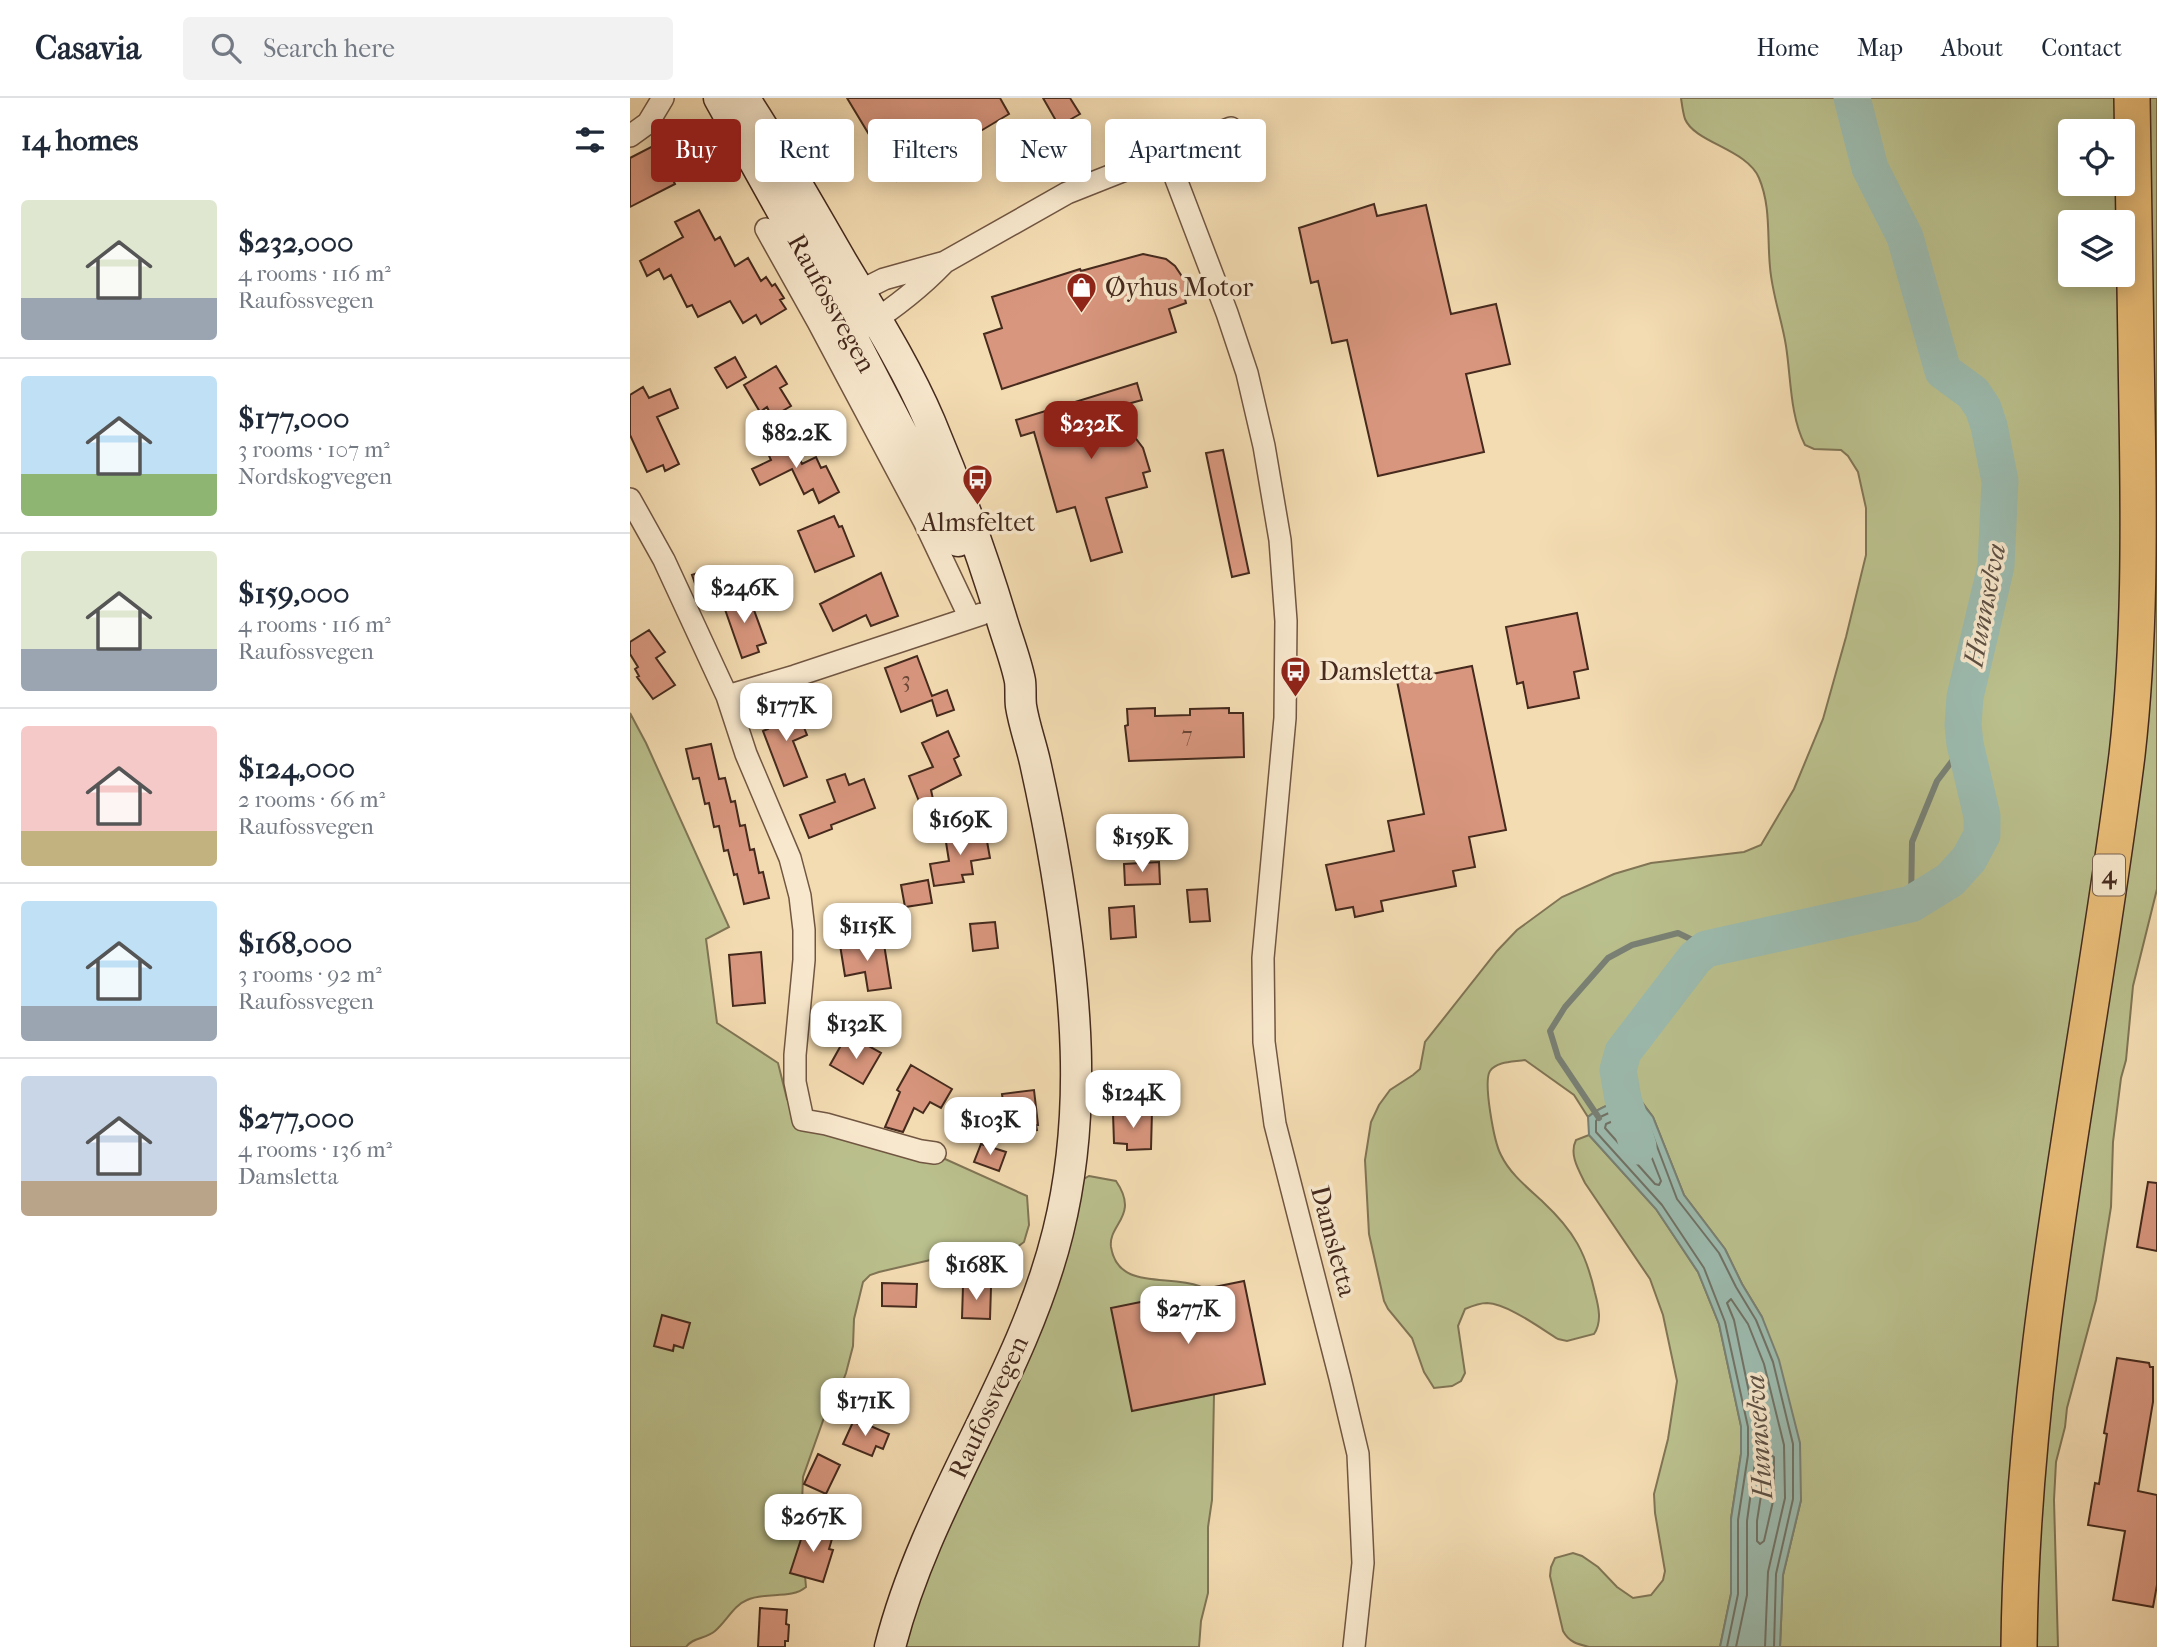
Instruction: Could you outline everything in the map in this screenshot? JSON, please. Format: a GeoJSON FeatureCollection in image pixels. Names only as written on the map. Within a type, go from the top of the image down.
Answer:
{"type":"FeatureCollection","features":[{"type":"Feature","properties":{"kind":"highway"},"geometry":{"type":"LineString","coordinates":[[2114,98],[2114,119]]}},
{"type":"Feature","properties":{"kind":"highway","name":"4"},"geometry":{"type":"LineString","coordinates":[[2019,1647],[2025,1500],[2036,1376],[2125,765],[2137,637],[2138,478],[2132,98]]}},
{"type":"Feature","properties":{"kind":"highway","name":"4"},"geometry":{"type":"LineString","coordinates":[[1999,1647],[2003,1512],[2017,1376],[2043,1174],[2090,900],[2108,744],[2117,630],[2119,497],[2116,287]]}},
{"type":"Feature","properties":{"kind":"main road","name":"Raufossvegen"},"geometry":{"type":"LineString","coordinates":[[719,98],[847,298],[877,319],[928,419],[975,538],[985,614]]}},
{"type":"Feature","properties":{"kind":"main road","name":"Raufossvegen"},"geometry":{"type":"LineString","coordinates":[[744,98],[847,298],[851,335],[954,532],[985,614],[1020,682],[1021,705],[1049,831],[1071,979],[1077,1099],[1070,1170],[1057,1235],[1033,1308],[1006,1373],[930,1532],[905,1595],[890,1647]]}},
{"type":"Feature","properties":{"kind":"street"},"geometry":{"type":"LineString","coordinates":[[630,136],[648,123],[663,98]]}},
{"type":"Feature","properties":{"kind":"street"},"geometry":{"type":"LineString","coordinates":[[847,298],[884,279],[945,262],[1067,193],[1105,178]]}},
{"type":"Feature","properties":{"kind":"street","name":"Damsletta"},"geometry":{"type":"LineString","coordinates":[[1177,182],[1223,300],[1247,373],[1264,446],[1280,540],[1286,621],[1285,718],[1263,958],[1264,1042],[1275,1124],[1357,1454],[1363,1563],[1354,1647]]}},
{"type":"Feature","properties":{"kind":"street"},"geometry":{"type":"LineString","coordinates":[[727,696],[985,614],[924,521],[766,229]]}},
{"type":"Feature","properties":{"kind":"street"},"geometry":{"type":"LineString","coordinates":[[851,335],[891,310],[945,262]]}},
{"type":"Feature","properties":{"kind":"street"},"geometry":{"type":"LineString","coordinates":[[630,499],[664,560],[727,696],[746,754],[790,858],[800,896],[804,930],[804,960],[795,1055],[795,1082],[803,1120],[935,1153]]}},
{"type":"Feature","properties":{"kind":"green space"},"geometry":{"type":"Polygon","coordinates":[[[1681,98],[2157,98],[2157,889],[2133,986],[2126,1060],[2121,1078],[2113,1142],[2111,1207],[2096,1300],[2067,1408],[2056,1462],[2054,1500],[2058,1647],[1780,1647],[1783,1575],[1801,1500],[1762,1317],[1725,1249],[1684,1195],[1653,1117],[1639,1098],[1612,1104],[1588,1117],[1574,1095],[1525,1060],[1497,1065],[1488,1077],[1490,1112],[1501,1155],[1514,1175],[1563,1223],[1583,1254],[1599,1309],[1598,1325],[1594,1334],[1567,1341],[1558,1339],[1524,1317],[1495,1304],[1473,1306],[1465,1309],[1458,1326],[1465,1373],[1461,1381],[1452,1386],[1434,1388],[1424,1372],[1412,1338],[1384,1301],[1369,1234],[1365,1160],[1371,1122],[1379,1105],[1390,1090],[1420,1069],[1425,1042],[1497,951],[1517,930],[1562,897],[1614,874],[1651,863],[1744,852],[1761,845],[1794,789],[1823,719],[1846,637],[1866,555],[1866,508],[1858,472],[1841,450],[1814,449],[1805,445],[1800,434],[1771,277],[1767,211],[1759,178],[1744,160],[1699,134],[1685,119],[1681,98]]]}},
{"type":"Feature","properties":{"kind":"green space"},"geometry":{"type":"Polygon","coordinates":[[[630,713],[729,927],[706,939],[717,1023],[778,1063],[787,1099],[799,1114],[934,1154],[1027,1196],[1029,1225],[1024,1242],[1016,1248],[969,1251],[879,1272],[870,1275],[863,1282],[846,1373],[825,1415],[803,1477],[801,1531],[806,1587],[793,1593],[747,1600],[715,1631],[692,1641],[686,1647],[630,1647],[630,713]]]}},
{"type":"Feature","properties":{"kind":"green space"},"geometry":{"type":"Polygon","coordinates":[[[1589,1135],[1656,1209],[1698,1272],[1719,1324],[1741,1426],[1741,1454],[1731,1519],[1731,1594],[1720,1647],[1589,1647],[1574,1642],[1563,1631],[1550,1576],[1555,1558],[1573,1553],[1582,1556],[1633,1598],[1651,1595],[1663,1580],[1665,1571],[1654,1494],[1668,1439],[1677,1381],[1663,1315],[1650,1279],[1585,1183],[1575,1162],[1573,1151],[1576,1140],[1589,1135]]]}},
{"type":"Feature","properties":{"kind":"green space"},"geometry":{"type":"Polygon","coordinates":[[[1089,1176],[1116,1181],[1123,1193],[1124,1211],[1111,1239],[1111,1247],[1123,1270],[1134,1276],[1199,1286],[1221,1301],[1214,1394],[1212,1500],[1208,1527],[1208,1593],[1201,1621],[1199,1647],[905,1647],[910,1623],[1082,1180],[1089,1176]]]}},
{"type":"Feature","properties":{"kind":"water"},"geometry":{"type":"Polygon","coordinates":[[[1638,1098],[1653,1117],[1684,1195],[1725,1249],[1762,1317],[1779,1360],[1800,1443],[1801,1500],[1783,1575],[1780,1647],[1720,1647],[1731,1594],[1731,1519],[1741,1454],[1741,1426],[1719,1324],[1698,1272],[1656,1209],[1589,1135],[1588,1117],[1593,1113],[1612,1104],[1638,1098]]]}},
{"type":"Feature","properties":{"kind":"building"},"geometry":{"type":"Polygon","coordinates":[[[847,98],[1000,98],[1009,114],[996,119],[996,122],[982,130],[982,119],[868,119],[868,133],[847,98]]]}},
{"type":"Feature","properties":{"kind":"building"},"geometry":{"type":"Polygon","coordinates":[[[1043,98],[1070,98],[1080,114],[1071,119],[1055,119],[1043,98]]]}},
{"type":"Feature","properties":{"kind":"building"},"geometry":{"type":"Polygon","coordinates":[[[651,147],[651,182],[675,184],[630,207],[630,158],[651,147]]]}},
{"type":"Feature","properties":{"kind":"building"},"geometry":{"type":"Polygon","coordinates":[[[1374,204],[1377,216],[1426,205],[1451,314],[1496,304],[1510,364],[1466,374],[1484,452],[1378,476],[1347,340],[1332,343],[1318,281],[1311,283],[1299,228],[1374,204]]]}},
{"type":"Feature","properties":{"kind":"building"},"geometry":{"type":"Polygon","coordinates":[[[699,210],[715,240],[720,237],[735,266],[748,258],[761,281],[766,277],[772,286],[775,284],[784,298],[780,300],[786,309],[761,324],[756,315],[743,323],[730,301],[698,317],[692,305],[687,307],[671,275],[664,279],[659,269],[647,276],[640,261],[683,237],[675,222],[699,210]]]}},
{"type":"Feature","properties":{"kind":"building"},"geometry":{"type":"Polygon","coordinates":[[[1143,254],[1166,259],[1175,266],[1187,284],[1190,293],[1184,295],[1186,303],[1169,309],[1176,332],[1002,389],[984,334],[1002,328],[992,297],[1080,269],[1081,271],[1143,254]]]}},
{"type":"Feature","properties":{"kind":"building"},"geometry":{"type":"Polygon","coordinates":[[[735,357],[746,377],[727,388],[715,368],[735,357]]]}},
{"type":"Feature","properties":{"kind":"building"},"geometry":{"type":"Polygon","coordinates":[[[776,366],[787,384],[780,388],[791,406],[772,417],[767,407],[760,412],[744,385],[776,366]]]}},
{"type":"Feature","properties":{"kind":"building"},"geometry":{"type":"Polygon","coordinates":[[[1137,383],[1142,400],[1124,405],[1131,432],[1143,448],[1150,471],[1143,473],[1147,487],[1106,498],[1122,552],[1091,561],[1075,507],[1057,512],[1034,432],[1021,436],[1016,420],[1137,383]]]}},
{"type":"Feature","properties":{"kind":"building"},"geometry":{"type":"Polygon","coordinates":[[[643,387],[649,398],[670,389],[678,408],[657,417],[679,464],[665,471],[663,465],[647,472],[630,435],[630,395],[643,387]]]}},
{"type":"Feature","properties":{"kind":"building"},"geometry":{"type":"Polygon","coordinates":[[[788,435],[802,464],[816,457],[821,468],[826,466],[839,492],[819,503],[813,489],[804,494],[792,469],[760,485],[752,469],[771,460],[765,447],[788,435]]]}},
{"type":"Feature","properties":{"kind":"building"},"geometry":{"type":"Polygon","coordinates":[[[1223,450],[1249,573],[1232,577],[1206,453],[1223,450]]]}},
{"type":"Feature","properties":{"kind":"building"},"geometry":{"type":"Polygon","coordinates":[[[834,516],[839,527],[842,526],[854,556],[815,572],[798,531],[834,516]]]}},
{"type":"Feature","properties":{"kind":"building"},"geometry":{"type":"Polygon","coordinates":[[[710,569],[716,585],[698,592],[692,575],[710,569]]]}},
{"type":"Feature","properties":{"kind":"building"},"geometry":{"type":"Polygon","coordinates":[[[881,573],[898,616],[871,626],[866,615],[833,631],[820,604],[881,573]]]}},
{"type":"Feature","properties":{"kind":"building"},"geometry":{"type":"Polygon","coordinates":[[[738,593],[742,605],[751,602],[766,643],[757,646],[759,652],[742,658],[721,598],[738,593]]]}},
{"type":"Feature","properties":{"kind":"building"},"geometry":{"type":"Polygon","coordinates":[[[1577,613],[1588,669],[1574,672],[1579,698],[1528,708],[1523,682],[1517,684],[1506,627],[1577,613]]]}},
{"type":"Feature","properties":{"kind":"building"},"geometry":{"type":"Polygon","coordinates":[[[649,630],[665,652],[656,658],[675,685],[653,699],[637,677],[639,676],[635,669],[638,667],[630,654],[630,642],[649,630]]]}},
{"type":"Feature","properties":{"kind":"building"},"geometry":{"type":"Polygon","coordinates":[[[917,656],[932,696],[947,690],[954,710],[937,716],[932,700],[901,712],[885,668],[917,656]]]}},
{"type":"Feature","properties":{"kind":"building"},"geometry":{"type":"Polygon","coordinates":[[[1472,666],[1506,830],[1469,837],[1475,867],[1453,871],[1456,886],[1381,901],[1383,911],[1355,917],[1353,907],[1336,910],[1326,865],[1394,851],[1388,821],[1424,814],[1397,681],[1472,666]]]}},
{"type":"Feature","properties":{"kind":"building"},"geometry":{"type":"Polygon","coordinates":[[[795,705],[807,735],[793,741],[807,777],[784,786],[763,731],[768,729],[764,718],[795,705]]]}},
{"type":"Feature","properties":{"kind":"building"},"geometry":{"type":"Polygon","coordinates":[[[1155,708],[1155,716],[1190,715],[1190,709],[1229,708],[1229,713],[1243,713],[1244,757],[1129,761],[1125,726],[1128,725],[1127,709],[1155,708]]]}},
{"type":"Feature","properties":{"kind":"building"},"geometry":{"type":"Polygon","coordinates":[[[948,731],[959,756],[954,759],[961,775],[931,790],[940,831],[932,834],[909,776],[933,767],[922,743],[948,731]]]}},
{"type":"Feature","properties":{"kind":"building"},"geometry":{"type":"Polygon","coordinates":[[[711,744],[719,779],[725,778],[731,802],[735,801],[740,826],[745,825],[750,850],[754,849],[759,873],[763,872],[769,898],[744,904],[728,850],[724,851],[719,826],[714,827],[709,803],[705,804],[699,778],[693,779],[686,749],[711,744]]]}},
{"type":"Feature","properties":{"kind":"building"},"geometry":{"type":"Polygon","coordinates":[[[845,774],[849,785],[864,779],[875,808],[831,825],[832,829],[809,838],[800,815],[835,802],[827,780],[845,774]]]}},
{"type":"Feature","properties":{"kind":"building"},"geometry":{"type":"Polygon","coordinates":[[[985,830],[990,858],[971,861],[973,874],[962,875],[964,882],[934,886],[930,864],[949,861],[945,836],[985,830]]]}},
{"type":"Feature","properties":{"kind":"building"},"geometry":{"type":"Polygon","coordinates":[[[1159,862],[1160,884],[1125,885],[1124,864],[1159,862]]]}},
{"type":"Feature","properties":{"kind":"building"},"geometry":{"type":"Polygon","coordinates":[[[928,880],[932,903],[905,907],[901,885],[928,880]]]}},
{"type":"Feature","properties":{"kind":"building"},"geometry":{"type":"Polygon","coordinates":[[[1207,889],[1210,921],[1190,922],[1187,890],[1207,889]]]}},
{"type":"Feature","properties":{"kind":"building"},"geometry":{"type":"Polygon","coordinates":[[[1134,906],[1136,937],[1111,939],[1109,908],[1134,906]]]}},
{"type":"Feature","properties":{"kind":"building"},"geometry":{"type":"Polygon","coordinates":[[[995,922],[998,948],[973,951],[970,924],[995,922]]]}},
{"type":"Feature","properties":{"kind":"building"},"geometry":{"type":"Polygon","coordinates":[[[883,938],[891,988],[868,991],[865,972],[845,976],[840,945],[883,938]]]}},
{"type":"Feature","properties":{"kind":"building"},"geometry":{"type":"Polygon","coordinates":[[[761,952],[765,1003],[733,1006],[729,955],[761,952]]]}},
{"type":"Feature","properties":{"kind":"building"},"geometry":{"type":"Polygon","coordinates":[[[844,1040],[860,1050],[863,1043],[881,1053],[863,1084],[830,1065],[844,1040]]]}},
{"type":"Feature","properties":{"kind":"building"},"geometry":{"type":"Polygon","coordinates":[[[911,1065],[952,1089],[941,1108],[930,1102],[923,1113],[914,1108],[903,1132],[885,1127],[900,1092],[897,1090],[911,1065]]]}},
{"type":"Feature","properties":{"kind":"building"},"geometry":{"type":"Polygon","coordinates":[[[1034,1090],[1037,1130],[1007,1133],[1002,1094],[1034,1090]]]}},
{"type":"Feature","properties":{"kind":"building"},"geometry":{"type":"Polygon","coordinates":[[[1152,1111],[1151,1149],[1127,1150],[1127,1144],[1114,1143],[1113,1113],[1152,1111]]]}},
{"type":"Feature","properties":{"kind":"building"},"geometry":{"type":"Polygon","coordinates":[[[981,1144],[1006,1152],[999,1171],[974,1162],[981,1144]]]}},
{"type":"Feature","properties":{"kind":"building"},"geometry":{"type":"Polygon","coordinates":[[[2148,1182],[2157,1183],[2157,1251],[2137,1247],[2148,1182]]]}},
{"type":"Feature","properties":{"kind":"building"},"geometry":{"type":"Polygon","coordinates":[[[1244,1281],[1265,1384],[1132,1411],[1111,1308],[1244,1281]]]}},
{"type":"Feature","properties":{"kind":"building"},"geometry":{"type":"Polygon","coordinates":[[[882,1283],[917,1284],[916,1307],[882,1306],[882,1283]]]}},
{"type":"Feature","properties":{"kind":"building"},"geometry":{"type":"Polygon","coordinates":[[[963,1286],[991,1287],[990,1319],[962,1318],[963,1286]]]}},
{"type":"Feature","properties":{"kind":"building"},"geometry":{"type":"Polygon","coordinates":[[[662,1315],[690,1323],[683,1348],[674,1345],[673,1351],[654,1346],[662,1315]]]}},
{"type":"Feature","properties":{"kind":"building"},"geometry":{"type":"Polygon","coordinates":[[[2117,1358],[2149,1363],[2150,1367],[2153,1367],[2153,1402],[2138,1491],[2157,1495],[2157,1585],[2153,1607],[2113,1600],[2125,1531],[2088,1525],[2095,1483],[2099,1484],[2107,1434],[2104,1433],[2117,1358]]]}},
{"type":"Feature","properties":{"kind":"building"},"geometry":{"type":"Polygon","coordinates":[[[859,1421],[889,1434],[883,1449],[876,1446],[872,1456],[843,1444],[853,1422],[859,1424],[859,1421]]]}},
{"type":"Feature","properties":{"kind":"building"},"geometry":{"type":"Polygon","coordinates":[[[818,1454],[840,1465],[826,1494],[804,1484],[818,1454]]]}},
{"type":"Feature","properties":{"kind":"building"},"geometry":{"type":"Polygon","coordinates":[[[806,1524],[834,1532],[829,1549],[833,1550],[823,1582],[790,1573],[806,1524]]]}},
{"type":"Feature","properties":{"kind":"building"},"geometry":{"type":"Polygon","coordinates":[[[760,1608],[787,1610],[786,1624],[789,1625],[785,1647],[758,1647],[760,1608]]]}},
{"type":"Feature","properties":{"kind":"waterway","name":"Hunnselva"},"geometry":{"type":"LineString","coordinates":[[1638,1146],[1623,1099],[1618,1070],[1623,1052],[1695,958],[1706,949],[1911,904],[1950,880],[1969,859],[1982,835],[1982,816],[1963,725],[1965,697],[1996,566],[2000,481],[1983,408],[1973,393],[1943,371],[1905,237],[1870,168],[1852,98]]}},
{"type":"Feature","properties":{"kind":"waterway"},"geometry":{"type":"LineString","coordinates":[[1911,904],[1912,842],[1937,781],[1965,744]]}},
{"type":"Feature","properties":{"kind":"waterway","name":"Hunnselva"},"geometry":{"type":"LineString","coordinates":[[1599,1118],[1558,1057],[1550,1031],[1565,1007],[1608,958],[1632,945],[1678,933],[1706,949]]}},
{"type":"Feature","properties":{"kind":"place","name":"Øyhus Motor"},"geometry":{"type":"Point","coordinates":[1082,314]}},
{"type":"Feature","properties":{"kind":"place","name":"Almsfeltet"},"geometry":{"type":"Point","coordinates":[978,506]}},
{"type":"Feature","properties":{"kind":"place","name":"Damsletta"},"geometry":{"type":"Point","coordinates":[1296,698]}}]}
